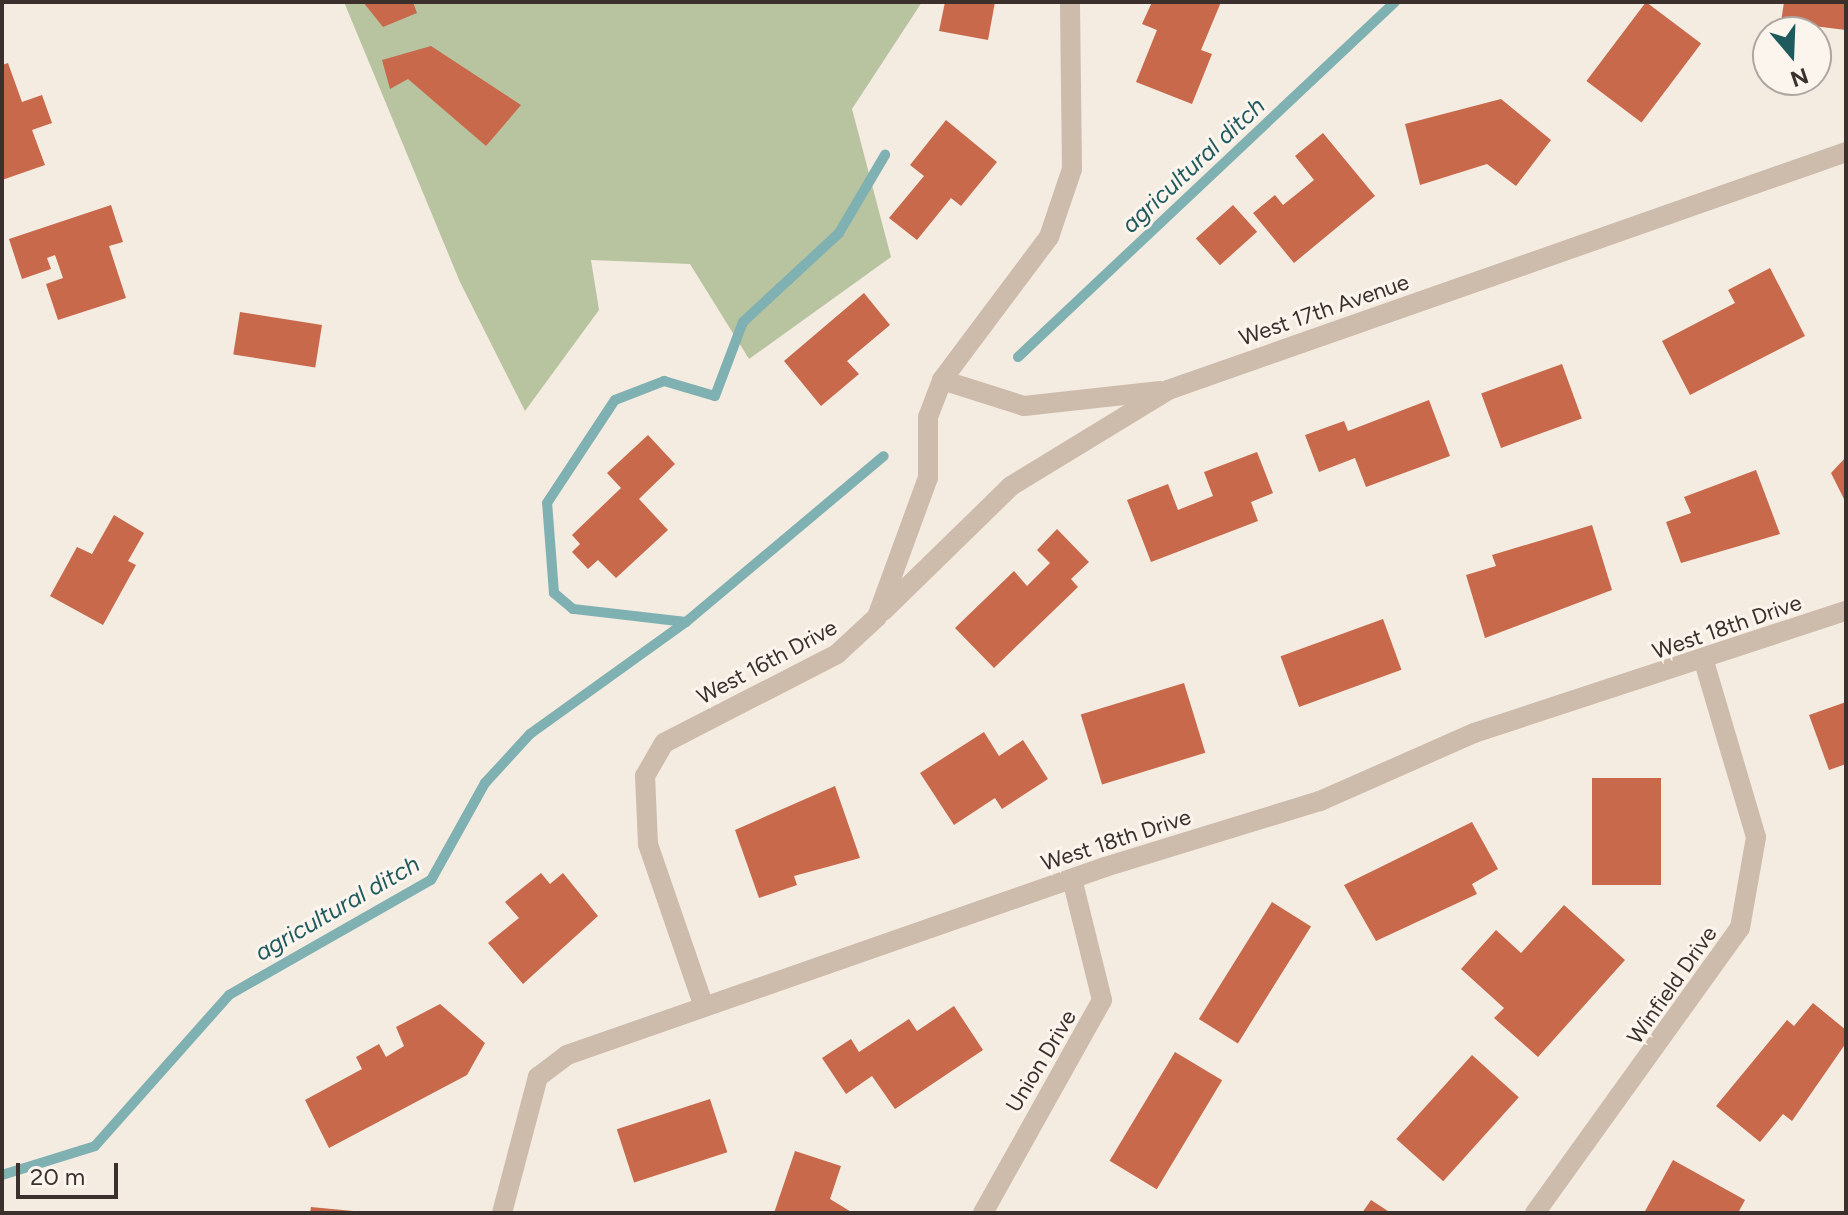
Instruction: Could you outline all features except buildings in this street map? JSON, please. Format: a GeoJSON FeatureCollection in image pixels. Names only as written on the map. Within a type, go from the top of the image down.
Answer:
{"type":"FeatureCollection","features":[{"type":"Feature","properties":{"kind":"street","name":"West 16th Drive"},"geometry":{"type":"LineString","coordinates":[[703,1004],[648,844],[645,776],[664,743],[837,654],[877,617],[928,478],[928,417],[942,380],[1049,237],[1072,169],[1070,2]]}},
{"type":"Feature","properties":{"kind":"street","name":"West 17th Avenue"},"geometry":{"type":"LineString","coordinates":[[877,617],[1011,486],[1168,390],[1846,152]]}},
{"type":"Feature","properties":{"kind":"street"},"geometry":{"type":"LineString","coordinates":[[942,380],[1024,406],[1168,390]]}},
{"type":"Feature","properties":{"kind":"street","name":"West 18th Drive"},"geometry":{"type":"LineString","coordinates":[[502,1213],[538,1077],[567,1055],[703,1004],[1072,879],[1320,801],[1474,733],[1704,661],[1846,611]]}},
{"type":"Feature","properties":{"kind":"street","name":"Winfield Drive"},"geometry":{"type":"LineString","coordinates":[[1535,1213],[1740,928],[1756,837],[1704,661]]}},
{"type":"Feature","properties":{"kind":"street","name":"Union Drive"},"geometry":{"type":"LineString","coordinates":[[983,1213],[1102,1000],[1072,879]]}},
{"type":"Feature","properties":{"kind":"green space"},"geometry":{"type":"Polygon","coordinates":[[[344,2],[922,2],[852,109],[891,257],[749,359],[690,264],[591,260],[599,310],[525,411],[460,282],[344,2]]]}},
{"type":"Feature","properties":{"kind":"waterway","name":"agricultural ditch"},"geometry":{"type":"LineString","coordinates":[[1018,357],[1395,2]]}},
{"type":"Feature","properties":{"kind":"waterway"},"geometry":{"type":"LineString","coordinates":[[686,622],[573,609],[554,593],[547,503],[615,400],[664,381],[715,396],[743,322],[839,233],[885,155]]}},
{"type":"Feature","properties":{"kind":"waterway","name":"agricultural ditch"},"geometry":{"type":"LineString","coordinates":[[2,1175],[95,1146],[229,995],[431,880],[485,783],[530,734],[686,622],[884,456]]}}]}
